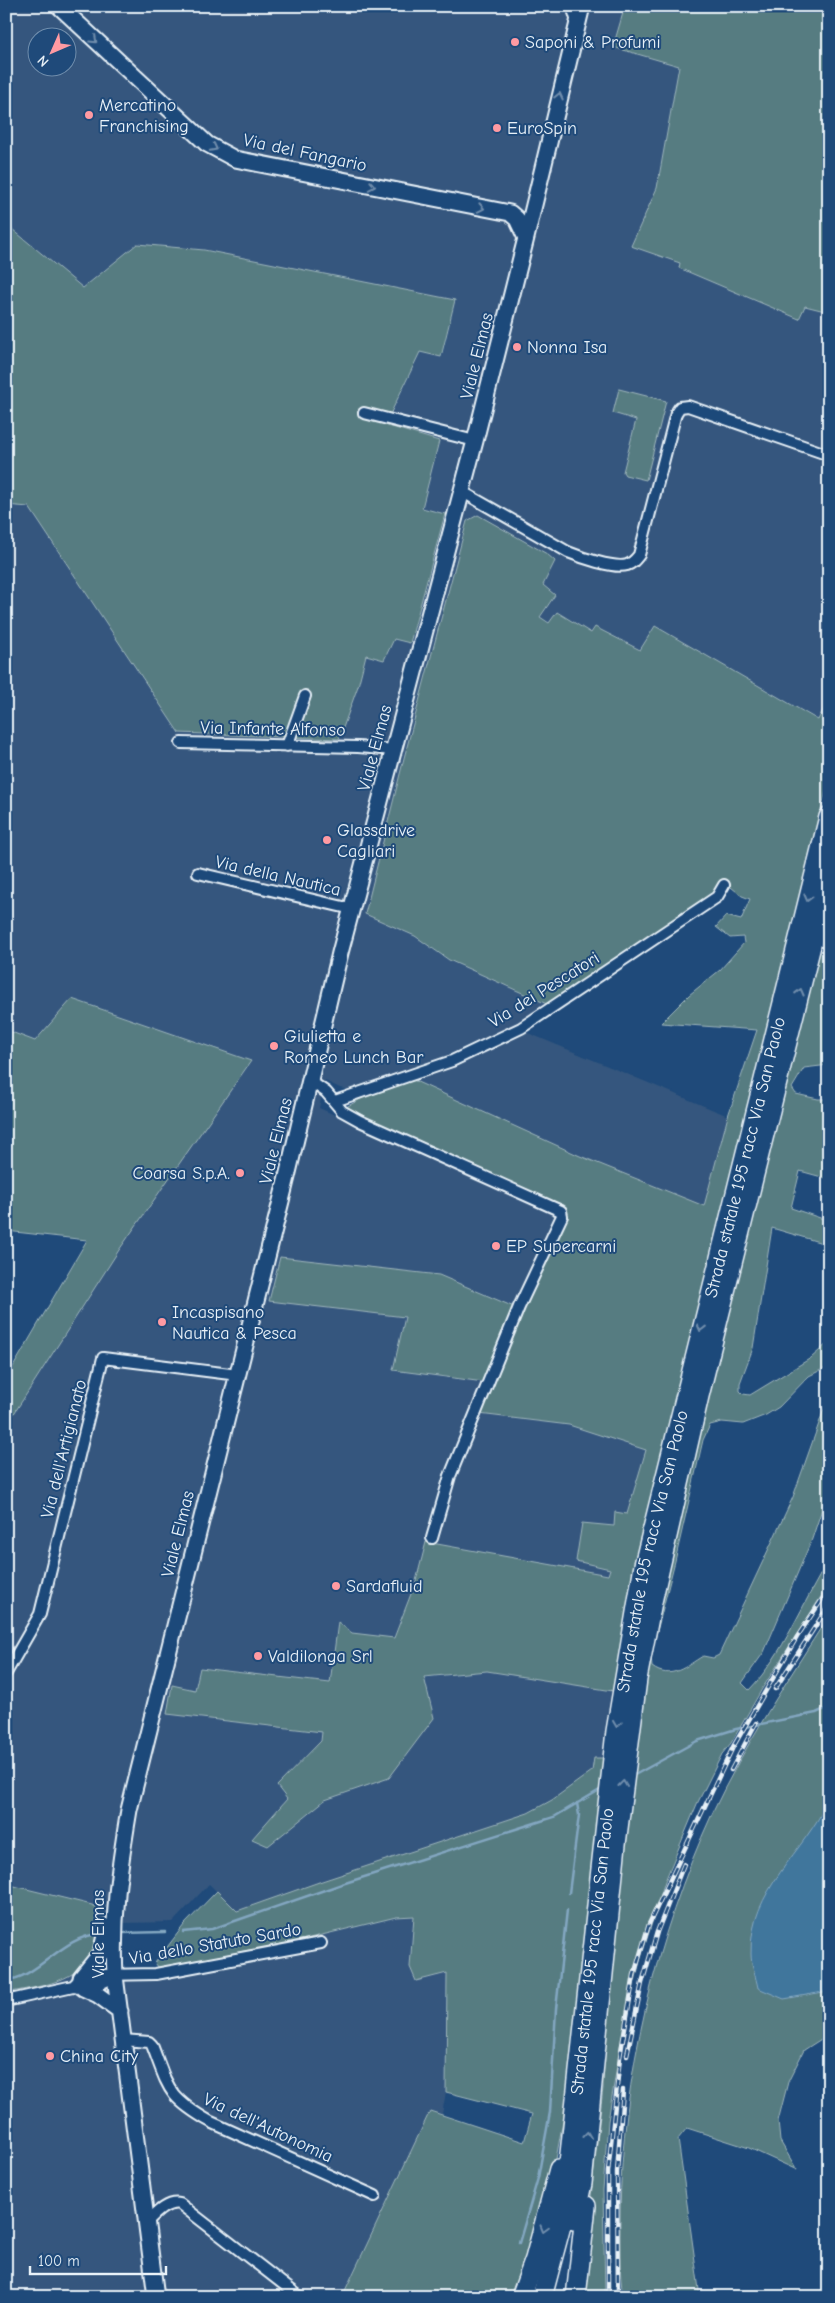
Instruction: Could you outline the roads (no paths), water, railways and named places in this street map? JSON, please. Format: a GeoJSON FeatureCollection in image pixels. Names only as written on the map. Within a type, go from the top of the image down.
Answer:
{"type":"FeatureCollection","features":[{"type":"Feature","properties":{"kind":"highway","name":"Strada statale 195 racc Via San Paolo"},"geometry":{"type":"LineString","coordinates":[[542,2297],[563,2218],[576,2110],[594,2007],[628,1744],[630,1678],[644,1565],[829,817]]}},
{"type":"Feature","properties":{"kind":"highway","name":"Strada statale 195 racc Via San Paolo"},"geometry":{"type":"LineString","coordinates":[[630,1678],[652,1602],[697,1406],[829,873]]}},
{"type":"Feature","properties":{"kind":"highway","name":"Strada statale 195 racc Via San Paolo"},"geometry":{"type":"LineString","coordinates":[[556,2297],[571,2239],[582,2183],[594,2007]]}},
{"type":"Feature","properties":{"kind":"highway"},"geometry":{"type":"LineString","coordinates":[[521,2297],[545,2224],[568,2124],[576,2110]]}},
{"type":"Feature","properties":{"kind":"highway"},"geometry":{"type":"LineString","coordinates":[[576,2297],[587,2199],[582,2183]]}},
{"type":"Feature","properties":{"kind":"main road","name":"Via del Fangario"},"geometry":{"type":"LineString","coordinates":[[58,6],[207,144],[235,159],[510,213]]}},
{"type":"Feature","properties":{"kind":"main road","name":"Viale Elmas"},"geometry":{"type":"LineString","coordinates":[[156,2297],[115,1976],[114,1905],[120,1860],[135,1785],[238,1376],[352,909],[475,441],[582,6]]}},
{"type":"Feature","properties":{"kind":"main road"},"geometry":{"type":"LineString","coordinates":[[526,238],[517,219],[510,213],[523,208],[537,194]]}},
{"type":"Feature","properties":{"kind":"main road"},"geometry":{"type":"LineString","coordinates":[[114,1905],[101,1953],[79,1984],[120,2011]]}},
{"type":"Feature","properties":{"kind":"street"},"geometry":{"type":"LineString","coordinates":[[572,6],[577,22]]}},
{"type":"Feature","properties":{"kind":"street"},"geometry":{"type":"LineString","coordinates":[[461,491],[580,558],[621,566],[634,562],[639,555],[676,414],[680,407],[688,406],[829,455]]}},
{"type":"Feature","properties":{"kind":"street"},"geometry":{"type":"LineString","coordinates":[[364,413],[475,441]]}},
{"type":"Feature","properties":{"kind":"street"},"geometry":{"type":"LineString","coordinates":[[287,746],[305,696]]}},
{"type":"Feature","properties":{"kind":"street","name":"Via Infante Alfonso"},"geometry":{"type":"LineString","coordinates":[[180,743],[394,750]]}},
{"type":"Feature","properties":{"kind":"street","name":"Via della Nautica"},"geometry":{"type":"LineString","coordinates":[[198,874],[352,909]]}},
{"type":"Feature","properties":{"kind":"street","name":"Via dei Pescatori"},"geometry":{"type":"LineString","coordinates":[[335,1101],[452,1061],[521,1028],[717,897],[724,885]]}},
{"type":"Feature","properties":{"kind":"street"},"geometry":{"type":"LineString","coordinates":[[310,1081],[335,1101],[342,1111],[360,1121],[562,1211],[562,1216],[519,1307],[450,1476],[432,1538]]}},
{"type":"Feature","properties":{"kind":"street","name":"Via dell'Artigianato"},"geometry":{"type":"LineString","coordinates":[[6,1673],[40,1614],[103,1358],[238,1376]]}},
{"type":"Feature","properties":{"kind":"street","name":"Via dello Statuto Sardo"},"geometry":{"type":"LineString","coordinates":[[6,2001],[79,1984],[102,1975],[156,1974],[321,1942]]}},
{"type":"Feature","properties":{"kind":"street","name":"Via dell'Autonomia"},"geometry":{"type":"LineString","coordinates":[[124,2040],[149,2042],[167,2086],[190,2110],[211,2122],[375,2196]]}},
{"type":"Feature","properties":{"kind":"street"},"geometry":{"type":"LineString","coordinates":[[147,2222],[168,2205],[180,2204],[300,2297]]}},
{"type":"Feature","properties":{"kind":"waterway"},"geometry":{"type":"LineString","coordinates":[[631,1777],[697,1741],[736,1729],[816,1713],[829,1707]]}},
{"type":"Feature","properties":{"kind":"waterway"},"geometry":{"type":"LineString","coordinates":[[183,1932],[212,1929],[342,1884],[554,1817],[603,1788]]}},
{"type":"Feature","properties":{"kind":"waterway"},"geometry":{"type":"LineString","coordinates":[[569,1893],[579,1815],[577,1803]]}},
{"type":"Feature","properties":{"kind":"waterway"},"geometry":{"type":"LineString","coordinates":[[519,2243],[538,2178],[550,2112],[556,2009],[567,1910]]}},
{"type":"Feature","properties":{"kind":"waterway"},"geometry":{"type":"LineString","coordinates":[[122,1933],[165,1932]]}},
{"type":"Feature","properties":{"kind":"waterway"},"geometry":{"type":"LineString","coordinates":[[6,1980],[28,1973],[73,1942],[99,1934]]}},
{"type":"Feature","properties":{"kind":"railway"},"geometry":{"type":"LineString","coordinates":[[608,2297],[608,2172],[620,2057],[634,1975],[649,1924],[733,1747],[797,1637],[829,1589]]}},
{"type":"Feature","properties":{"kind":"railway"},"geometry":{"type":"LineString","coordinates":[[775,1689],[829,1605]]}},
{"type":"Feature","properties":{"kind":"railway"},"geometry":{"type":"LineString","coordinates":[[731,1770],[756,1723]]}},
{"type":"Feature","properties":{"kind":"railway"},"geometry":{"type":"LineString","coordinates":[[627,2055],[642,1983],[657,1932],[684,1864]]}},
{"type":"Feature","properties":{"kind":"railway"},"geometry":{"type":"LineString","coordinates":[[618,2297],[617,2172],[623,2090]]}},
{"type":"Feature","properties":{"kind":"place","name":"Saponi & Profumi"},"geometry":{"type":"Point","coordinates":[515,42]}},
{"type":"Feature","properties":{"kind":"place","name":"Mercatino Franchising"},"geometry":{"type":"Point","coordinates":[89,115]}},
{"type":"Feature","properties":{"kind":"place","name":"EuroSpin"},"geometry":{"type":"Point","coordinates":[497,128]}},
{"type":"Feature","properties":{"kind":"place","name":"Nonna Isa"},"geometry":{"type":"Point","coordinates":[517,347]}},
{"type":"Feature","properties":{"kind":"place","name":"Glassdrive Cagliari"},"geometry":{"type":"Point","coordinates":[327,840]}},
{"type":"Feature","properties":{"kind":"place","name":"Giulietta e Romeo Lunch Bar"},"geometry":{"type":"Point","coordinates":[274,1046]}},
{"type":"Feature","properties":{"kind":"place","name":"Coarsa S.p.A."},"geometry":{"type":"Point","coordinates":[240,1173]}},
{"type":"Feature","properties":{"kind":"place","name":"EP Supercarni"},"geometry":{"type":"Point","coordinates":[496,1246]}},
{"type":"Feature","properties":{"kind":"place","name":"Incaspisano Nautica & Pesca"},"geometry":{"type":"Point","coordinates":[162,1322]}},
{"type":"Feature","properties":{"kind":"place","name":"Sardafluid"},"geometry":{"type":"Point","coordinates":[336,1586]}},
{"type":"Feature","properties":{"kind":"place","name":"Valdilonga Srl"},"geometry":{"type":"Point","coordinates":[258,1656]}},
{"type":"Feature","properties":{"kind":"place","name":"China City"},"geometry":{"type":"Point","coordinates":[50,2056]}}]}
